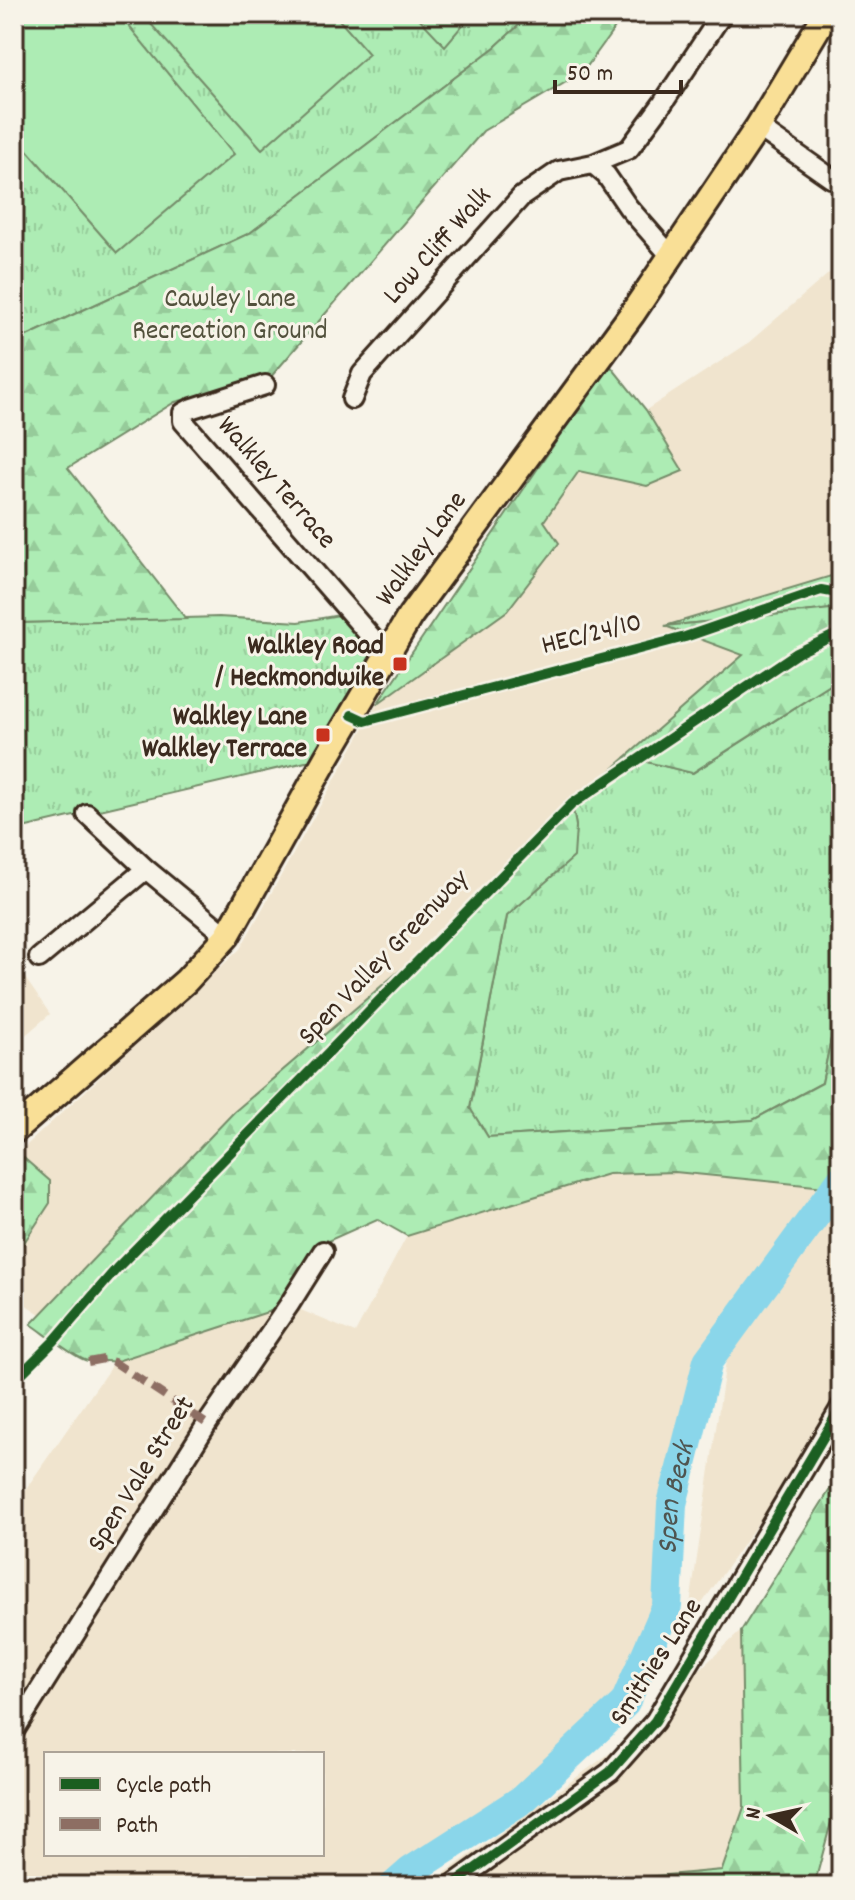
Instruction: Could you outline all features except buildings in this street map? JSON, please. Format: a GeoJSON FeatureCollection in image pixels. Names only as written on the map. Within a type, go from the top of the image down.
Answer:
{"type":"FeatureCollection","features":[{"type":"Feature","properties":{"kind":"main road","name":"Walkley Lane"},"geometry":{"type":"LineString","coordinates":[[14,1131],[186,981],[227,936],[410,616],[632,314],[758,127],[826,14]]}},
{"type":"Feature","properties":{"kind":"street","name":"Low Cliff Walk"},"geometry":{"type":"LineString","coordinates":[[352,399],[362,374],[521,197],[559,171],[593,164],[629,149],[722,14]]}},
{"type":"Feature","properties":{"kind":"street"},"geometry":{"type":"LineString","coordinates":[[758,127],[831,178]]}},
{"type":"Feature","properties":{"kind":"street"},"geometry":{"type":"LineString","coordinates":[[593,164],[606,175],[628,207],[670,255]]}},
{"type":"Feature","properties":{"kind":"street","name":"Walkley Terrace"},"geometry":{"type":"LineString","coordinates":[[265,385],[190,409],[183,413],[183,421],[385,658]]}},
{"type":"Feature","properties":{"kind":"street"},"geometry":{"type":"LineString","coordinates":[[87,814],[146,869],[227,936]]}},
{"type":"Feature","properties":{"kind":"street"},"geometry":{"type":"LineString","coordinates":[[39,958],[146,869]]}},
{"type":"Feature","properties":{"kind":"street","name":"Spen Vale Street"},"geometry":{"type":"LineString","coordinates":[[14,1731],[207,1424],[323,1251]]}},
{"type":"Feature","properties":{"kind":"street","name":"Smithies Lane"},"geometry":{"type":"LineString","coordinates":[[451,1886],[610,1772],[655,1721],[841,1407]]}},
{"type":"Feature","properties":{"kind":"shaded area"},"geometry":{"type":"Polygon","coordinates":[[[841,263],[841,573],[667,626],[743,655],[572,804],[447,930],[234,1112],[40,1314],[14,1297],[14,1258],[50,1202],[50,1181],[18,1153],[240,949],[377,704],[507,611],[543,521],[579,471],[647,486],[682,471],[646,410],[747,344],[841,263]]]}},
{"type":"Feature","properties":{"kind":"shaded area"},"geometry":{"type":"Polygon","coordinates":[[[14,962],[50,1014],[14,1045],[14,962]]]}},
{"type":"Feature","properties":{"kind":"shaded area"},"geometry":{"type":"Polygon","coordinates":[[[675,1172],[825,1187],[795,1242],[708,1361],[672,1504],[667,1606],[625,1703],[523,1799],[411,1871],[394,1886],[14,1886],[14,1506],[114,1362],[289,1305],[355,1333],[407,1236],[608,1174],[675,1172]]]}},
{"type":"Feature","properties":{"kind":"shaded area"},"geometry":{"type":"Polygon","coordinates":[[[841,1200],[841,1404],[687,1625],[727,1354],[841,1200]]]}},
{"type":"Feature","properties":{"kind":"shaded area"},"geometry":{"type":"Polygon","coordinates":[[[741,1631],[744,1808],[722,1870],[645,1877],[639,1886],[427,1886],[610,1753],[741,1631]]]}},
{"type":"Feature","properties":{"kind":"green space"},"geometry":{"type":"Polygon","coordinates":[[[14,14],[531,14],[495,47],[250,233],[14,342],[14,14]]]}},
{"type":"Feature","properties":{"kind":"green space"},"geometry":{"type":"Polygon","coordinates":[[[14,14],[119,14],[234,154],[117,253],[14,135],[14,14]]]}},
{"type":"Feature","properties":{"kind":"green space"},"geometry":{"type":"Polygon","coordinates":[[[142,14],[334,14],[369,54],[262,149],[142,14]]]}},
{"type":"Feature","properties":{"kind":"green space"},"geometry":{"type":"Polygon","coordinates":[[[415,14],[472,14],[445,46],[415,14]]]}},
{"type":"Feature","properties":{"kind":"green space","name":"Cawley Lane Recreation Ground"},"geometry":{"type":"Polygon","coordinates":[[[531,14],[625,14],[583,72],[483,131],[269,379],[175,402],[68,468],[186,619],[14,623],[14,342],[250,233],[495,47],[531,14]]]}},
{"type":"Feature","properties":{"kind":"green space"},"geometry":{"type":"Polygon","coordinates":[[[609,364],[646,410],[683,471],[647,486],[579,471],[544,521],[559,543],[507,611],[377,704],[609,364]]]}},
{"type":"Feature","properties":{"kind":"green space"},"geometry":{"type":"Polygon","coordinates":[[[841,573],[841,608],[665,626],[841,573]]]}},
{"type":"Feature","properties":{"kind":"green space"},"geometry":{"type":"Polygon","coordinates":[[[841,608],[841,678],[692,773],[626,757],[743,655],[665,626],[841,608]]]}},
{"type":"Feature","properties":{"kind":"green space"},"geometry":{"type":"Polygon","coordinates":[[[351,613],[387,655],[327,757],[14,830],[14,623],[219,617],[299,622],[351,613]]]}},
{"type":"Feature","properties":{"kind":"green space"},"geometry":{"type":"Polygon","coordinates":[[[841,678],[841,1002],[822,1083],[753,1120],[488,1137],[470,1109],[507,916],[573,857],[576,826],[572,804],[626,757],[693,773],[841,678]]]}},
{"type":"Feature","properties":{"kind":"green space"},"geometry":{"type":"Polygon","coordinates":[[[572,804],[576,826],[574,857],[507,916],[470,1108],[488,1137],[753,1120],[822,1083],[841,1002],[841,1166],[825,1187],[675,1172],[608,1174],[407,1236],[377,1219],[312,1248],[277,1309],[114,1362],[83,1359],[31,1324],[234,1112],[447,930],[572,804]]]}},
{"type":"Feature","properties":{"kind":"green space"},"geometry":{"type":"Polygon","coordinates":[[[18,1153],[50,1181],[50,1203],[14,1258],[14,1156],[18,1153]]]}},
{"type":"Feature","properties":{"kind":"green space"},"geometry":{"type":"Polygon","coordinates":[[[841,1472],[841,1785],[814,1886],[639,1886],[645,1877],[722,1870],[744,1807],[741,1631],[841,1472]]]}},
{"type":"Feature","properties":{"kind":"waterway","name":"Spen Beck"},"geometry":{"type":"LineString","coordinates":[[394,1886],[411,1871],[523,1799],[625,1703],[667,1606],[672,1504],[708,1361],[841,1180]]}},
{"type":"Feature","properties":{"kind":"marked path"},"geometry":{"type":"LineString","coordinates":[[88,1362],[104,1359],[114,1362],[207,1424]]}},
{"type":"Feature","properties":{"kind":"cycle path","name":"HEC/24/10"},"geometry":{"type":"LineString","coordinates":[[352,715],[365,721],[685,637],[821,590],[841,597]]}},
{"type":"Feature","properties":{"kind":"cycle path","name":"Spen Valley Greenway"},"geometry":{"type":"LineString","coordinates":[[14,1381],[54,1341],[117,1268],[572,804],[797,653],[841,632]]}},
{"type":"Feature","properties":{"kind":"cycle path"},"geometry":{"type":"LineString","coordinates":[[451,1886],[610,1772],[655,1721],[841,1407]]}},
{"type":"Feature","properties":{"kind":"place","name":"Walkley Road / Heckmondwike"},"geometry":{"type":"Point","coordinates":[400,664]}},
{"type":"Feature","properties":{"kind":"place","name":"Walkley Lane Walkley Terrace"},"geometry":{"type":"Point","coordinates":[323,735]}}]}
